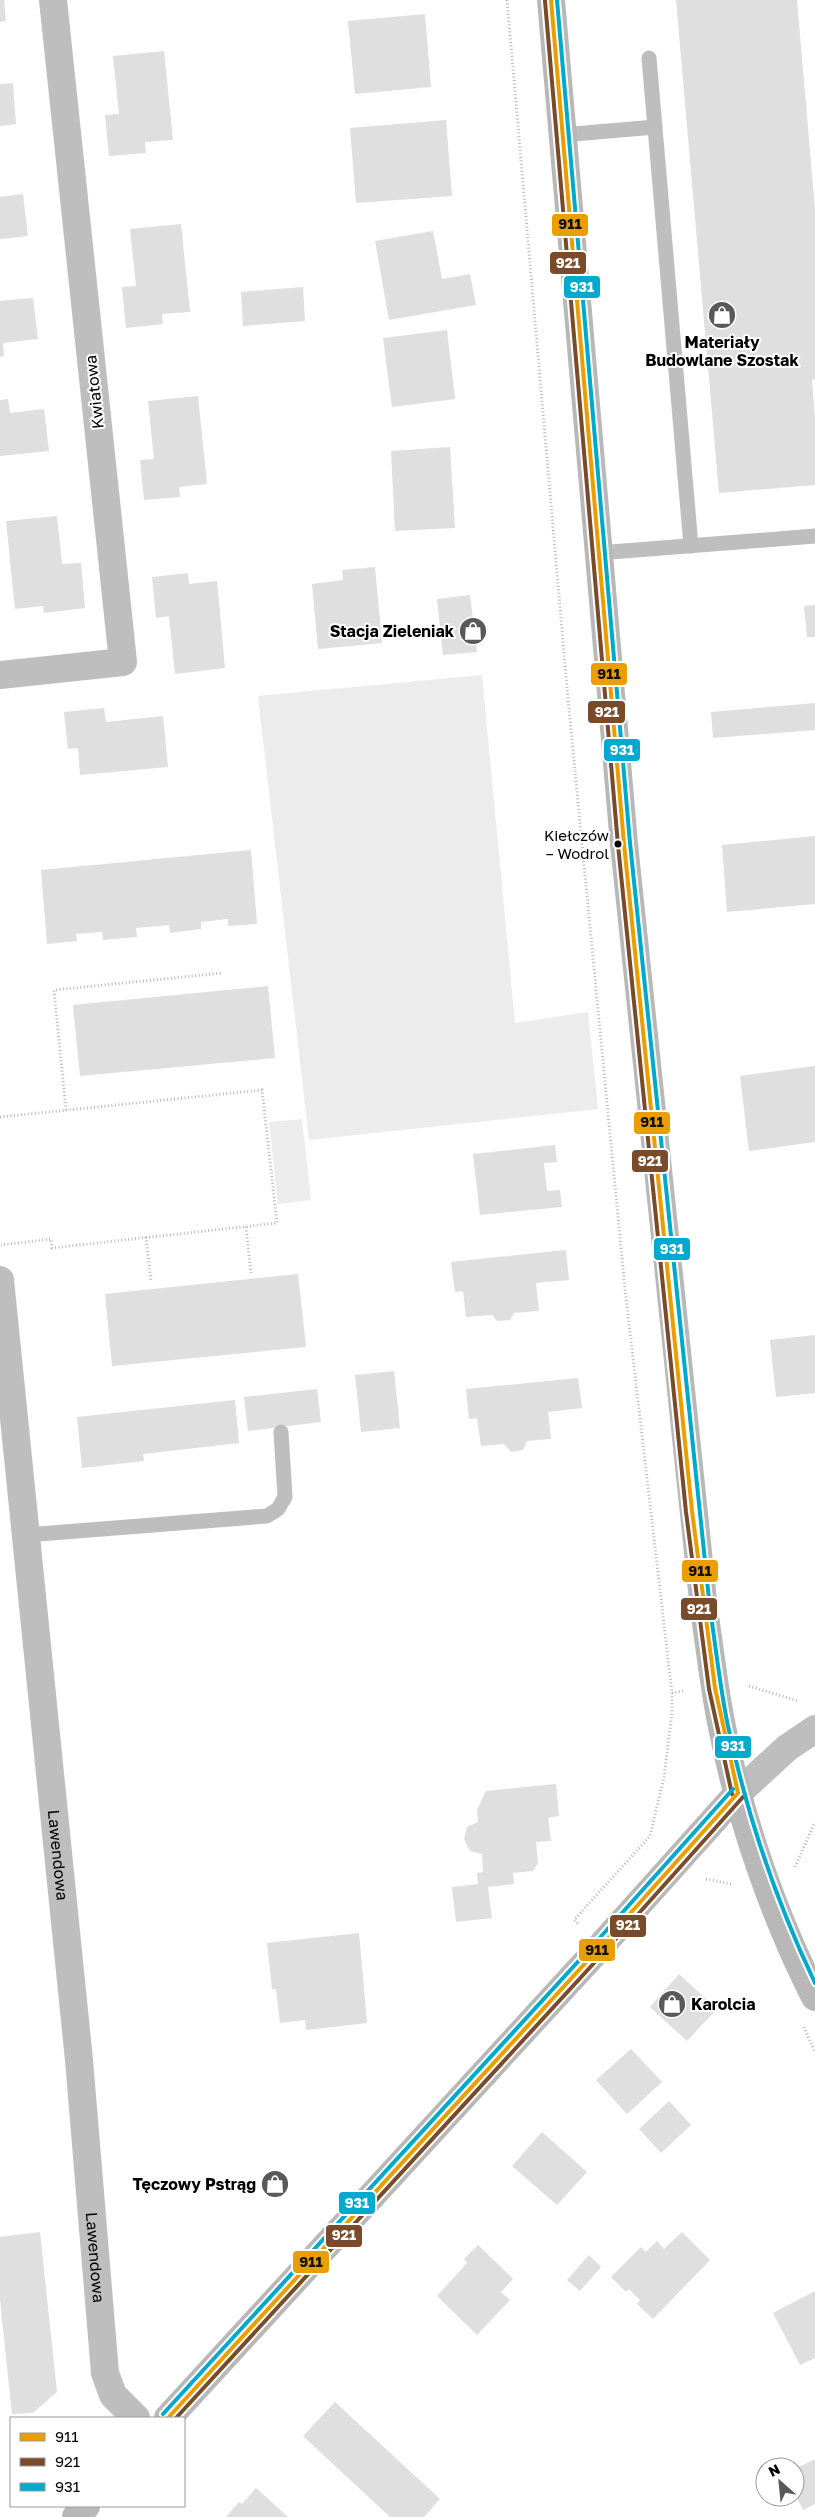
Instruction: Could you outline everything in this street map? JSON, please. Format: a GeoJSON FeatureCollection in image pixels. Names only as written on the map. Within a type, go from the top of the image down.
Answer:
{"type":"FeatureCollection","features":[{"type":"Feature","properties":{"kind":"street","name":"Kwiatowa"},"geometry":{"type":"LineString","coordinates":[[0,675],[123,662],[53,0]]}},
{"type":"Feature","properties":{"kind":"street"},"geometry":{"type":"LineString","coordinates":[[551,0],[624,844],[692,1511],[717,1696],[738,1793],[772,1899],[815,1997]]}},
{"type":"Feature","properties":{"kind":"street","name":"Lawendowa"},"geometry":{"type":"LineString","coordinates":[[0,1280],[79,2060],[106,2373],[113,2395],[135,2417]]}},
{"type":"Feature","properties":{"kind":"street"},"geometry":{"type":"LineString","coordinates":[[169,2417],[601,1946],[738,1793],[787,1748],[811,1716]]}},
{"type":"Feature","properties":{"kind":"street"},"geometry":{"type":"LineString","coordinates":[[76,2517],[85,2507]]}},
{"type":"Feature","properties":{"kind":"lane"},"geometry":{"type":"LineString","coordinates":[[649,58],[691,546]]}},
{"type":"Feature","properties":{"kind":"lane"},"geometry":{"type":"LineString","coordinates":[[562,135],[655,127]]}},
{"type":"Feature","properties":{"kind":"lane"},"geometry":{"type":"LineString","coordinates":[[598,553],[815,536]]}},
{"type":"Feature","properties":{"kind":"lane"},"geometry":{"type":"LineString","coordinates":[[26,1535],[267,1516],[278,1509],[285,1497],[281,1432]]}},
{"type":"Feature","properties":{"kind":"path"},"geometry":{"type":"LineString","coordinates":[[507,0],[568,700],[625,1289],[672,1693],[672,1713],[664,1777],[650,1836],[574,1920],[601,1946]]}},
{"type":"Feature","properties":{"kind":"path"},"geometry":{"type":"LineString","coordinates":[[66,1110],[54,990],[222,973]]}},
{"type":"Feature","properties":{"kind":"path"},"geometry":{"type":"LineString","coordinates":[[0,1117],[262,1090],[277,1223],[52,1248],[52,1239],[0,1246]]}},
{"type":"Feature","properties":{"kind":"path"},"geometry":{"type":"LineString","coordinates":[[246,1227],[251,1273]]}},
{"type":"Feature","properties":{"kind":"path"},"geometry":{"type":"LineString","coordinates":[[146,1237],[151,1281]]}},
{"type":"Feature","properties":{"kind":"path"},"geometry":{"type":"LineString","coordinates":[[740,1684],[811,1716]]}},
{"type":"Feature","properties":{"kind":"path"},"geometry":{"type":"LineString","coordinates":[[793,1873],[815,1822]]}},
{"type":"Feature","properties":{"kind":"path"},"geometry":{"type":"LineString","coordinates":[[704,1880],[710,1878],[739,1886]]}},
{"type":"Feature","properties":{"kind":"shaded area"},"geometry":{"type":"Polygon","coordinates":[[[482,675],[515,1023],[588,1012],[598,1109],[309,1140],[258,696],[482,675]]]}},
{"type":"Feature","properties":{"kind":"shaded area"},"geometry":{"type":"Polygon","coordinates":[[[302,1119],[311,1200],[278,1204],[269,1122],[302,1119]]]}},
{"type":"Feature","properties":{"kind":"building"},"geometry":{"type":"Polygon","coordinates":[[[0,0],[4,0],[6,21],[0,22],[0,0]]]}},
{"type":"Feature","properties":{"kind":"building"},"geometry":{"type":"Polygon","coordinates":[[[676,0],[797,0],[815,209],[815,379],[812,380],[815,418],[815,485],[719,493],[676,0]]]}},
{"type":"Feature","properties":{"kind":"building"},"geometry":{"type":"Polygon","coordinates":[[[425,14],[431,87],[355,94],[348,21],[425,14]]]}},
{"type":"Feature","properties":{"kind":"building"},"geometry":{"type":"Polygon","coordinates":[[[164,51],[173,140],[145,142],[146,153],[109,156],[105,115],[119,114],[113,56],[164,51]]]}},
{"type":"Feature","properties":{"kind":"building"},"geometry":{"type":"Polygon","coordinates":[[[13,83],[16,124],[0,126],[0,84],[13,83]]]}},
{"type":"Feature","properties":{"kind":"building"},"geometry":{"type":"Polygon","coordinates":[[[446,120],[452,196],[356,203],[350,128],[446,120]]]}},
{"type":"Feature","properties":{"kind":"building"},"geometry":{"type":"Polygon","coordinates":[[[23,194],[28,236],[0,239],[0,197],[23,194]]]}},
{"type":"Feature","properties":{"kind":"building"},"geometry":{"type":"Polygon","coordinates":[[[181,224],[190,312],[162,314],[163,324],[126,328],[122,287],[136,286],[130,229],[181,224]]]}},
{"type":"Feature","properties":{"kind":"building"},"geometry":{"type":"Polygon","coordinates":[[[433,231],[442,279],[470,274],[476,305],[389,320],[375,241],[433,231]]]}},
{"type":"Feature","properties":{"kind":"building"},"geometry":{"type":"Polygon","coordinates":[[[303,287],[305,321],[243,326],[241,292],[303,287]]]}},
{"type":"Feature","properties":{"kind":"building"},"geometry":{"type":"Polygon","coordinates":[[[33,298],[38,339],[3,343],[4,356],[0,357],[0,301],[33,298]]]}},
{"type":"Feature","properties":{"kind":"building"},"geometry":{"type":"Polygon","coordinates":[[[447,330],[455,399],[392,407],[383,338],[447,330]]]}},
{"type":"Feature","properties":{"kind":"building"},"geometry":{"type":"Polygon","coordinates":[[[198,396],[207,484],[179,487],[180,497],[144,500],[140,460],[154,459],[148,401],[198,396]]]}},
{"type":"Feature","properties":{"kind":"building"},"geometry":{"type":"Polygon","coordinates":[[[8,399],[10,413],[44,409],[49,451],[0,456],[0,400],[8,399]]]}},
{"type":"Feature","properties":{"kind":"building"},"geometry":{"type":"Polygon","coordinates":[[[450,447],[455,528],[395,531],[391,451],[450,447]]]}},
{"type":"Feature","properties":{"kind":"building"},"geometry":{"type":"Polygon","coordinates":[[[57,516],[62,564],[81,563],[85,608],[44,613],[43,606],[15,609],[6,521],[57,516]]]}},
{"type":"Feature","properties":{"kind":"building"},"geometry":{"type":"Polygon","coordinates":[[[375,567],[382,643],[318,649],[312,584],[343,580],[342,570],[375,567]]]}},
{"type":"Feature","properties":{"kind":"building"},"geometry":{"type":"Polygon","coordinates":[[[188,573],[189,584],[217,581],[225,668],[175,674],[169,616],[156,618],[152,577],[188,573]]]}},
{"type":"Feature","properties":{"kind":"building"},"geometry":{"type":"Polygon","coordinates":[[[470,595],[477,652],[443,655],[437,599],[470,595]]]}},
{"type":"Feature","properties":{"kind":"building"},"geometry":{"type":"Polygon","coordinates":[[[815,605],[815,637],[807,637],[804,606],[815,605]]]}},
{"type":"Feature","properties":{"kind":"building"},"geometry":{"type":"Polygon","coordinates":[[[815,703],[815,730],[713,738],[711,712],[815,703]]]}},
{"type":"Feature","properties":{"kind":"building"},"geometry":{"type":"Polygon","coordinates":[[[104,708],[106,722],[163,716],[168,767],[80,775],[78,748],[68,749],[64,712],[104,708]]]}},
{"type":"Feature","properties":{"kind":"building"},"geometry":{"type":"Polygon","coordinates":[[[815,836],[815,904],[727,912],[722,845],[815,836]]]}},
{"type":"Feature","properties":{"kind":"building"},"geometry":{"type":"Polygon","coordinates":[[[251,850],[257,924],[228,926],[228,919],[201,922],[201,929],[170,933],[169,925],[136,928],[137,937],[103,940],[102,932],[76,934],[77,941],[47,944],[41,870],[251,850]]]}},
{"type":"Feature","properties":{"kind":"building"},"geometry":{"type":"Polygon","coordinates":[[[268,986],[275,1058],[80,1076],[73,1005],[268,986]]]}},
{"type":"Feature","properties":{"kind":"building"},"geometry":{"type":"Polygon","coordinates":[[[815,1066],[815,1142],[749,1151],[740,1076],[815,1066]]]}},
{"type":"Feature","properties":{"kind":"building"},"geometry":{"type":"Polygon","coordinates":[[[555,1145],[557,1162],[544,1163],[547,1191],[560,1190],[562,1207],[480,1215],[473,1154],[555,1145]]]}},
{"type":"Feature","properties":{"kind":"building"},"geometry":{"type":"Polygon","coordinates":[[[566,1250],[569,1280],[536,1283],[539,1311],[514,1313],[510,1320],[497,1321],[492,1315],[466,1317],[463,1291],[455,1292],[451,1262],[566,1250]]]}},
{"type":"Feature","properties":{"kind":"building"},"geometry":{"type":"Polygon","coordinates":[[[298,1274],[306,1347],[112,1366],[105,1294],[298,1274]]]}},
{"type":"Feature","properties":{"kind":"building"},"geometry":{"type":"Polygon","coordinates":[[[815,1335],[815,1393],[776,1397],[770,1340],[815,1335]]]}},
{"type":"Feature","properties":{"kind":"building"},"geometry":{"type":"Polygon","coordinates":[[[394,1371],[400,1428],[361,1432],[355,1375],[394,1371]]]}},
{"type":"Feature","properties":{"kind":"building"},"geometry":{"type":"Polygon","coordinates":[[[578,1378],[582,1408],[548,1412],[551,1439],[527,1441],[523,1450],[511,1452],[504,1444],[481,1446],[477,1418],[469,1419],[466,1389],[578,1378]]]}},
{"type":"Feature","properties":{"kind":"building"},"geometry":{"type":"Polygon","coordinates":[[[317,1389],[321,1422],[248,1431],[244,1397],[317,1389]]]}},
{"type":"Feature","properties":{"kind":"building"},"geometry":{"type":"Polygon","coordinates":[[[235,1400],[239,1443],[143,1454],[144,1461],[82,1468],[77,1417],[235,1400]]]}},
{"type":"Feature","properties":{"kind":"building"},"geometry":{"type":"Polygon","coordinates":[[[556,1784],[559,1816],[548,1818],[551,1841],[536,1842],[538,1863],[533,1871],[513,1873],[514,1884],[488,1887],[492,1918],[456,1922],[452,1887],[478,1884],[477,1873],[483,1872],[482,1854],[470,1851],[464,1839],[467,1827],[478,1822],[477,1810],[486,1791],[556,1784]]]}},
{"type":"Feature","properties":{"kind":"building"},"geometry":{"type":"Polygon","coordinates":[[[359,1933],[367,2023],[306,2030],[305,2020],[280,2023],[276,1989],[272,1989],[267,1943],[359,1933]]]}},
{"type":"Feature","properties":{"kind":"building"},"geometry":{"type":"Polygon","coordinates":[[[679,1974],[717,2009],[687,2041],[650,2007],[679,1974]]]}},
{"type":"Feature","properties":{"kind":"building"},"geometry":{"type":"Polygon","coordinates":[[[631,2049],[662,2082],[627,2114],[596,2080],[631,2049]]]}},
{"type":"Feature","properties":{"kind":"building"},"geometry":{"type":"Polygon","coordinates":[[[669,2101],[691,2125],[661,2153],[639,2129],[669,2101]]]}},
{"type":"Feature","properties":{"kind":"building"},"geometry":{"type":"Polygon","coordinates":[[[542,2132],[587,2172],[557,2205],[512,2166],[542,2132]]]}},
{"type":"Feature","properties":{"kind":"building"},"geometry":{"type":"Polygon","coordinates":[[[40,2232],[57,2392],[33,2413],[12,2414],[0,2300],[0,2237],[40,2232]]]}},
{"type":"Feature","properties":{"kind":"building"},"geometry":{"type":"Polygon","coordinates":[[[682,2232],[710,2260],[653,2319],[637,2304],[640,2300],[629,2289],[626,2292],[611,2277],[641,2247],[646,2252],[657,2241],[664,2249],[682,2232]]]}},
{"type":"Feature","properties":{"kind":"building"},"geometry":{"type":"Polygon","coordinates":[[[478,2245],[513,2279],[501,2292],[510,2300],[477,2335],[437,2296],[467,2263],[464,2259],[478,2245]]]}},
{"type":"Feature","properties":{"kind":"building"},"geometry":{"type":"Polygon","coordinates":[[[589,2255],[601,2267],[580,2291],[567,2280],[589,2255]]]}},
{"type":"Feature","properties":{"kind":"building"},"geometry":{"type":"Polygon","coordinates":[[[815,2291],[815,2358],[800,2365],[773,2313],[815,2291]]]}},
{"type":"Feature","properties":{"kind":"building"},"geometry":{"type":"Polygon","coordinates":[[[335,2402],[440,2499],[424,2517],[390,2517],[303,2436],[335,2402]]]}},
{"type":"Feature","properties":{"kind":"building"},"geometry":{"type":"Polygon","coordinates":[[[815,2459],[815,2504],[803,2510],[802,2507],[805,2507],[805,2464],[815,2459]]]}},
{"type":"Feature","properties":{"kind":"building"},"geometry":{"type":"Polygon","coordinates":[[[256,2488],[288,2517],[226,2517],[239,2502],[242,2504],[256,2488]]]}},
{"type":"Feature","properties":{"kind":"transit line","name":"911"},"geometry":{"type":"LineString","coordinates":[[551,0],[624,844],[692,1511],[715,1688],[738,1793]]}},
{"type":"Feature","properties":{"kind":"transit line","name":"931"},"geometry":{"type":"LineString","coordinates":[[557,0],[630,843],[710,1609],[725,1712],[744,1792],[775,1889],[815,1983]]}},
{"type":"Feature","properties":{"kind":"transit line","name":"921"},"geometry":{"type":"LineString","coordinates":[[545,1],[618,845],[686,1512],[709,1689],[732,1794]]}},
{"type":"Feature","properties":{"kind":"transit line","name":"931"},"geometry":{"type":"LineString","coordinates":[[163,2414],[596,1942],[733,1789]]}},
{"type":"Feature","properties":{"kind":"transit line","name":"911"},"geometry":{"type":"LineString","coordinates":[[169,2417],[601,1946],[738,1793]]}},
{"type":"Feature","properties":{"kind":"transit line","name":"921"},"geometry":{"type":"LineString","coordinates":[[177,2417],[606,1950],[743,1797]]}},
{"type":"Feature","properties":{"kind":"place","name":"Materiały Budowlane Szostak"},"geometry":{"type":"Point","coordinates":[722,315]}},
{"type":"Feature","properties":{"kind":"place","name":"Stacja Zieleniak"},"geometry":{"type":"Point","coordinates":[473,631]}},
{"type":"Feature","properties":{"kind":"place","name":"Kiełczów – Wodrol"},"geometry":{"type":"Point","coordinates":[618,844]}},
{"type":"Feature","properties":{"kind":"place","name":"Karolcia"},"geometry":{"type":"Point","coordinates":[672,2004]}},
{"type":"Feature","properties":{"kind":"place","name":"Tęczowy Pstrąg"},"geometry":{"type":"Point","coordinates":[275,2184]}}]}
